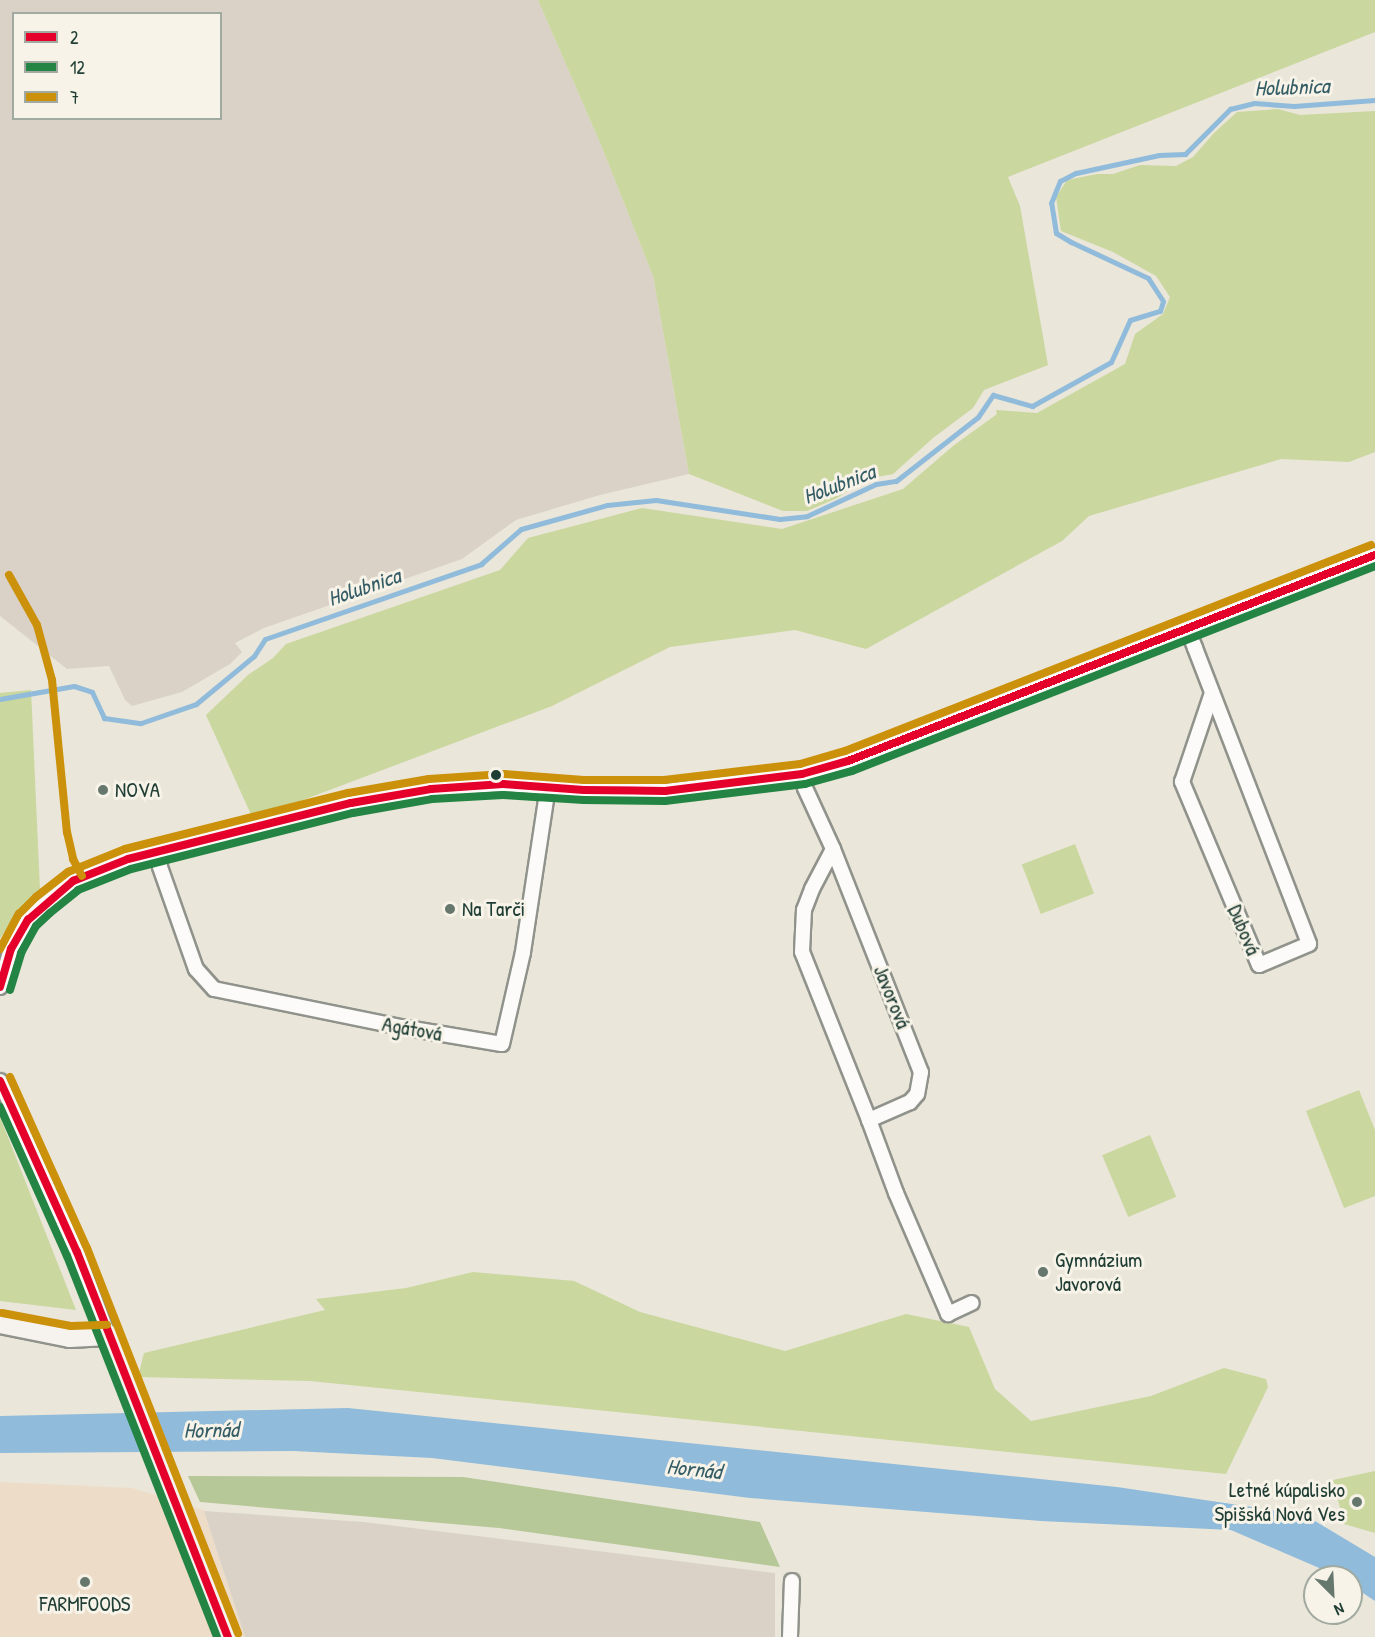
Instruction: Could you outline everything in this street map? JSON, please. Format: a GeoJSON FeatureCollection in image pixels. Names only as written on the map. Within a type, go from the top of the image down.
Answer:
{"type":"FeatureCollection","features":[{"type":"Feature","properties":{"kind":"street"},"geometry":{"type":"LineString","coordinates":[[0,987],[4,965],[19,934],[43,905],[73,881],[104,867],[402,793],[486,784],[665,791],[802,774],[848,761],[1375,555]]}},
{"type":"Feature","properties":{"kind":"street","name":"Dubová"},"geometry":{"type":"LineString","coordinates":[[1187,628],[1310,944],[1258,965],[1182,782],[1212,693]]}},
{"type":"Feature","properties":{"kind":"street","name":"Javorová"},"geometry":{"type":"LineString","coordinates":[[802,774],[805,788],[833,849],[921,1072],[917,1094],[910,1102],[869,1120]]}},
{"type":"Feature","properties":{"kind":"street","name":"Agátová"},"geometry":{"type":"LineString","coordinates":[[158,852],[183,935],[196,969],[214,989],[401,1027],[502,1044],[522,961],[548,787]]}},
{"type":"Feature","properties":{"kind":"street"},"geometry":{"type":"LineString","coordinates":[[833,849],[804,910],[801,952],[896,1193],[948,1314],[972,1303]]}},
{"type":"Feature","properties":{"kind":"street"},"geometry":{"type":"LineString","coordinates":[[0,1081],[77,1252],[164,1480],[228,1637]]}},
{"type":"Feature","properties":{"kind":"street"},"geometry":{"type":"LineString","coordinates":[[0,1323],[70,1337],[108,1335]]}},
{"type":"Feature","properties":{"kind":"street"},"geometry":{"type":"LineString","coordinates":[[790,1637],[792,1581]]}},
{"type":"Feature","properties":{"kind":"shaded area"},"geometry":{"type":"Polygon","coordinates":[[[0,0],[538,0],[601,145],[653,276],[689,474],[600,495],[516,520],[462,559],[264,628],[235,643],[242,652],[230,664],[182,692],[132,706],[125,700],[109,666],[67,669],[0,616],[0,0]]]}},
{"type":"Feature","properties":{"kind":"shaded area"},"geometry":{"type":"Polygon","coordinates":[[[0,1482],[132,1488],[204,1510],[245,1637],[0,1637],[0,1482]]]}},
{"type":"Feature","properties":{"kind":"shaded area"},"geometry":{"type":"Polygon","coordinates":[[[204,1511],[364,1522],[775,1573],[775,1637],[245,1637],[204,1511]]]}},
{"type":"Feature","properties":{"kind":"green space"},"geometry":{"type":"Polygon","coordinates":[[[538,0],[1375,0],[1375,32],[1008,177],[1020,206],[1048,365],[984,390],[973,408],[933,438],[893,474],[866,479],[837,498],[807,511],[783,511],[689,474],[653,276],[601,145],[538,0]]]}},
{"type":"Feature","properties":{"kind":"green space"},"geometry":{"type":"Polygon","coordinates":[[[1278,109],[1300,115],[1375,111],[1375,452],[1349,462],[1281,459],[1089,516],[1062,541],[866,649],[795,630],[670,647],[552,706],[253,819],[206,715],[248,675],[273,658],[286,644],[500,570],[528,538],[642,508],[782,529],[903,489],[953,446],[997,414],[996,410],[1037,413],[1125,364],[1135,334],[1163,314],[1170,297],[1156,276],[1113,252],[1061,231],[1056,197],[1067,180],[1097,174],[1113,174],[1140,165],[1176,166],[1193,157],[1237,112],[1278,109]]]}},
{"type":"Feature","properties":{"kind":"green space"},"geometry":{"type":"Polygon","coordinates":[[[31,690],[40,889],[0,938],[0,693],[31,690]]]}},
{"type":"Feature","properties":{"kind":"green space"},"geometry":{"type":"Polygon","coordinates":[[[1075,844],[1094,893],[1041,914],[1022,864],[1075,844]]]}},
{"type":"Feature","properties":{"kind":"green space"},"geometry":{"type":"Polygon","coordinates":[[[1359,1090],[1375,1130],[1375,1196],[1344,1208],[1306,1111],[1359,1090]]]}},
{"type":"Feature","properties":{"kind":"green space"},"geometry":{"type":"Polygon","coordinates":[[[0,1117],[76,1310],[0,1301],[0,1117]]]}},
{"type":"Feature","properties":{"kind":"green space"},"geometry":{"type":"Polygon","coordinates":[[[1150,1135],[1176,1197],[1128,1217],[1102,1155],[1150,1135]]]}},
{"type":"Feature","properties":{"kind":"green space"},"geometry":{"type":"Polygon","coordinates":[[[473,1272],[574,1281],[640,1312],[785,1351],[906,1314],[969,1327],[995,1389],[1031,1421],[1151,1396],[1224,1368],[1266,1379],[1268,1387],[1226,1474],[310,1381],[138,1377],[144,1353],[325,1310],[316,1299],[406,1288],[473,1272]]]}},
{"type":"Feature","properties":{"kind":"green space","name":"Letné kúpalisko Spišská Nová Ves"},"geometry":{"type":"Polygon","coordinates":[[[1375,1471],[1375,1533],[1344,1524],[1333,1480],[1375,1471]]]}},
{"type":"Feature","properties":{"kind":"green space"},"geometry":{"type":"Polygon","coordinates":[[[188,1476],[463,1477],[760,1522],[780,1567],[499,1528],[200,1502],[188,1476]]]}},
{"type":"Feature","properties":{"kind":"water","name":"Hornád"},"geometry":{"type":"Polygon","coordinates":[[[348,1408],[1117,1487],[1305,1515],[1375,1557],[1375,1601],[1363,1593],[1363,1565],[1312,1565],[1231,1530],[1041,1521],[750,1498],[432,1458],[294,1451],[0,1453],[0,1416],[348,1408]]]}},
{"type":"Feature","properties":{"kind":"waterway","name":"Holubnica"},"geometry":{"type":"LineString","coordinates":[[0,699],[74,686],[92,692],[104,718],[141,723],[196,704],[254,656],[265,639],[481,564],[521,529],[607,505],[656,500],[780,519],[807,516],[876,484],[896,481],[978,417],[993,395],[1032,406],[1111,362],[1130,320],[1160,311],[1163,301],[1148,278],[1056,233],[1051,203],[1060,181],[1076,173],[1159,155],[1185,154],[1230,109],[1254,103],[1294,106],[1375,100]]}},
{"type":"Feature","properties":{"kind":"transit line","name":"7"},"geometry":{"type":"LineString","coordinates":[[0,949],[19,914],[36,897],[68,872],[125,849],[348,793],[429,779],[504,774],[584,780],[664,780],[800,764],[845,751],[1371,545]]}},
{"type":"Feature","properties":{"kind":"transit line","name":"2"},"geometry":{"type":"LineString","coordinates":[[0,987],[11,949],[28,920],[73,881],[128,859],[351,803],[431,789],[503,784],[584,790],[665,791],[802,774],[848,761],[1375,555]]}},
{"type":"Feature","properties":{"kind":"transit line","name":"12"},"geometry":{"type":"LineString","coordinates":[[10,990],[21,953],[36,926],[78,890],[131,869],[353,813],[432,799],[503,795],[584,800],[665,801],[805,784],[852,771],[1375,566]]}},
{"type":"Feature","properties":{"kind":"transit line","name":"7"},"geometry":{"type":"LineString","coordinates":[[9,575],[37,625],[52,680],[67,832],[73,859],[82,876]]}},
{"type":"Feature","properties":{"kind":"transit line","name":"7"},"geometry":{"type":"LineString","coordinates":[[10,1077],[87,1248],[238,1633]]}},
{"type":"Feature","properties":{"kind":"transit line","name":"2"},"geometry":{"type":"LineString","coordinates":[[0,1081],[77,1252],[228,1637]]}},
{"type":"Feature","properties":{"kind":"transit line","name":"12"},"geometry":{"type":"LineString","coordinates":[[0,1107],[67,1256],[217,1637]]}},
{"type":"Feature","properties":{"kind":"transit line","name":"7"},"geometry":{"type":"LineString","coordinates":[[2,1313],[71,1326],[107,1325]]}},
{"type":"Feature","properties":{"kind":"place","name":"NOVA"},"geometry":{"type":"Point","coordinates":[103,790]}},
{"type":"Feature","properties":{"kind":"place","name":"Na Tarči"},"geometry":{"type":"Point","coordinates":[450,909]}},
{"type":"Feature","properties":{"kind":"place","name":"Gymnázium Javorová"},"geometry":{"type":"Point","coordinates":[1043,1272]}},
{"type":"Feature","properties":{"kind":"place","name":"Letné kúpalisko Spišská Nová Ves"},"geometry":{"type":"Point","coordinates":[1357,1502]}},
{"type":"Feature","properties":{"kind":"place","name":"FARMFOODS"},"geometry":{"type":"Point","coordinates":[85,1582]}}]}
